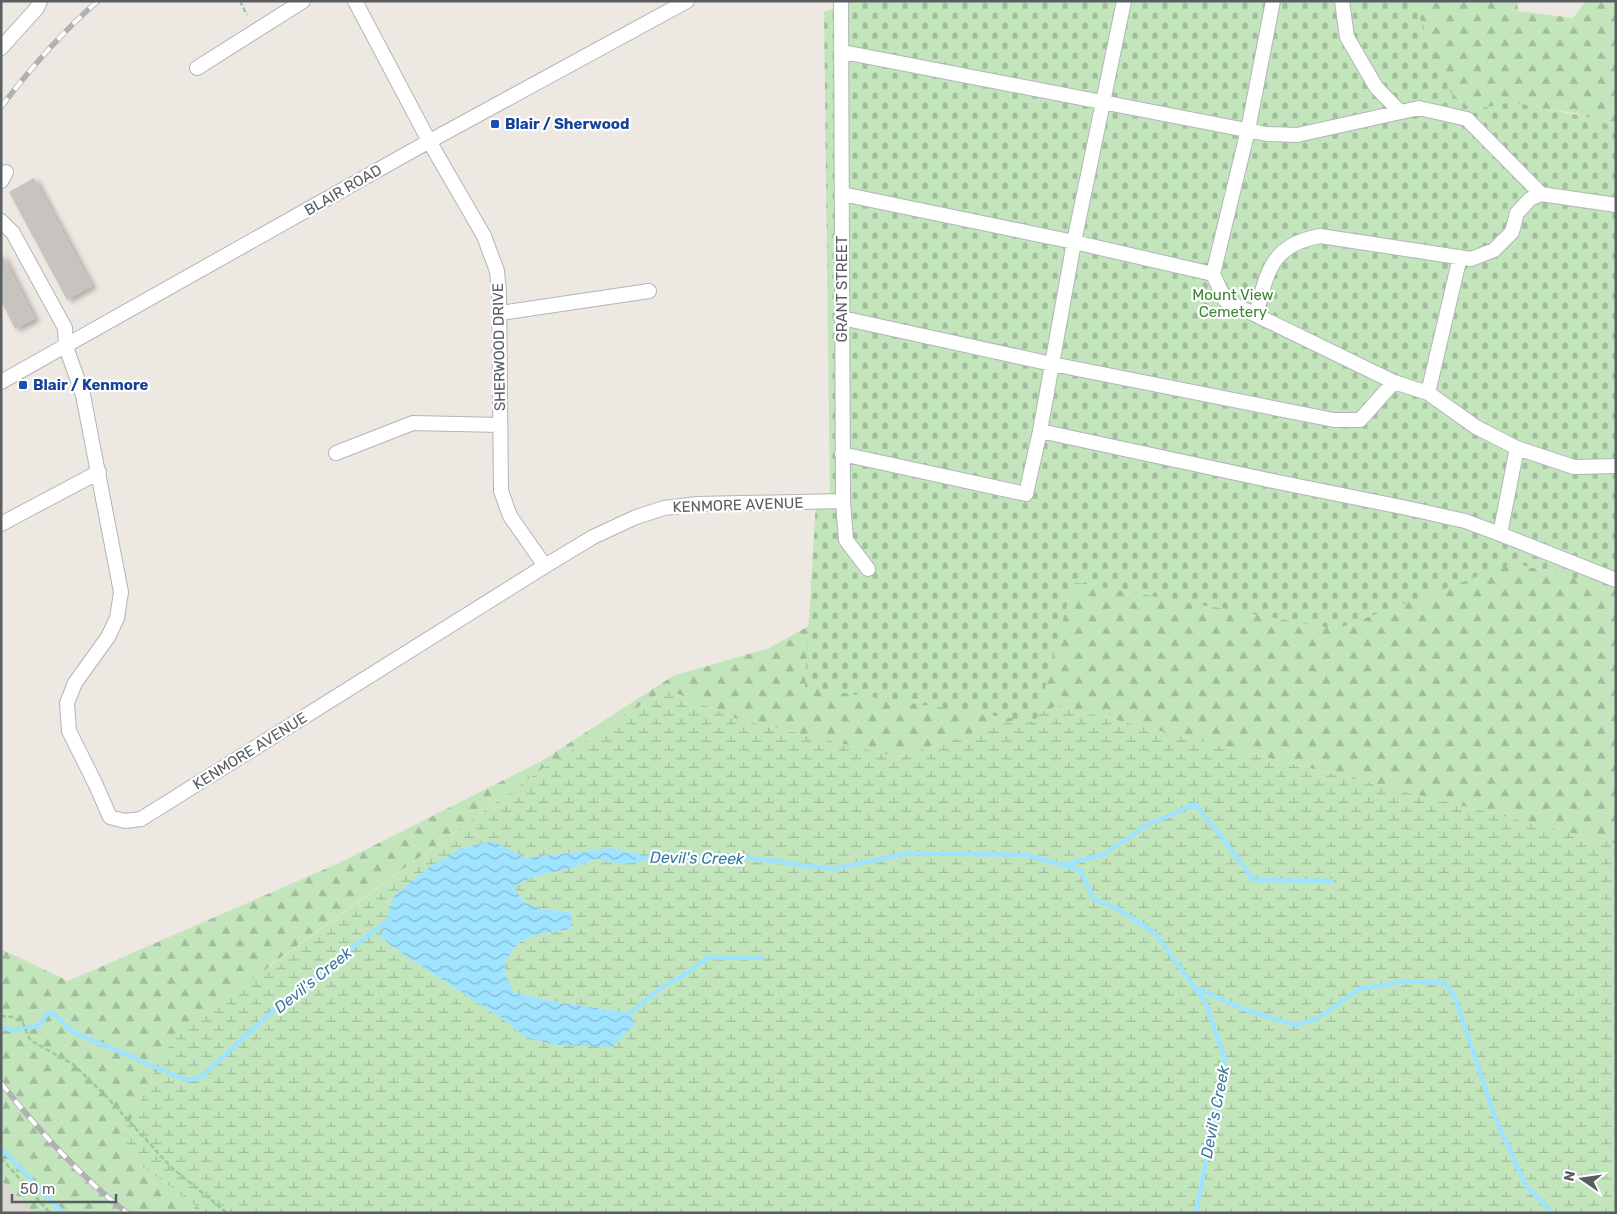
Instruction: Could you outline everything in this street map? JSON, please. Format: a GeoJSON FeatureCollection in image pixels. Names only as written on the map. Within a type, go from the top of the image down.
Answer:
{"type":"FeatureCollection","features":[{"type":"Feature","properties":{"kind":"street"},"geometry":{"type":"LineString","coordinates":[[1,48],[37,8],[40,1]]}},
{"type":"Feature","properties":{"kind":"street"},"geometry":{"type":"LineString","coordinates":[[197,68],[303,1]]}},
{"type":"Feature","properties":{"kind":"street","name":"SHERWOOD DRIVE"},"geometry":{"type":"LineString","coordinates":[[355,1],[429,141],[484,236],[497,271],[500,314],[501,491],[510,516],[545,566]]}},
{"type":"Feature","properties":{"kind":"street","name":"BLAIR ROAD"},"geometry":{"type":"LineString","coordinates":[[1,382],[429,141],[687,1]]}},
{"type":"Feature","properties":{"kind":"street","name":"GRANT STREET"},"geometry":{"type":"LineString","coordinates":[[841,1],[843,52],[843,501],[846,540],[868,569]]}},
{"type":"Feature","properties":{"kind":"street"},"geometry":{"type":"LineString","coordinates":[[842,454],[1026,494],[1040,431],[1074,242],[1124,1]]}},
{"type":"Feature","properties":{"kind":"street"},"geometry":{"type":"LineString","coordinates":[[1342,1],[1347,37],[1376,87],[1400,112]]}},
{"type":"Feature","properties":{"kind":"street"},"geometry":{"type":"LineString","coordinates":[[1271,2],[1248,130],[1213,274],[1226,300],[1394,382],[1428,393],[1476,427],[1517,448],[1574,467],[1616,466]]}},
{"type":"Feature","properties":{"kind":"street"},"geometry":{"type":"LineString","coordinates":[[843,52],[1267,134],[1297,135],[1420,108],[1467,119],[1541,194]]}},
{"type":"Feature","properties":{"kind":"street"},"geometry":{"type":"LineString","coordinates":[[842,194],[1074,242],[1213,274]]}},
{"type":"Feature","properties":{"kind":"street"},"geometry":{"type":"LineString","coordinates":[[1256,316],[1266,275],[1284,250],[1303,239],[1320,236],[1471,259],[1494,250],[1512,232],[1517,213],[1530,199],[1541,194],[1616,205]]}},
{"type":"Feature","properties":{"kind":"street","name":"KENMORE AVENUE"},"geometry":{"type":"LineString","coordinates":[[1,221],[13,233],[65,328],[66,347],[83,395],[121,592],[118,618],[108,637],[75,683],[67,703],[69,731],[110,817],[125,821],[141,819],[545,566],[602,533],[636,517],[664,508],[697,504],[843,501]]}},
{"type":"Feature","properties":{"kind":"street"},"geometry":{"type":"LineString","coordinates":[[1428,393],[1460,257]]}},
{"type":"Feature","properties":{"kind":"street"},"geometry":{"type":"LineString","coordinates":[[500,314],[649,291]]}},
{"type":"Feature","properties":{"kind":"street"},"geometry":{"type":"LineString","coordinates":[[842,318],[1052,364],[1334,420],[1360,420],[1394,382]]}},
{"type":"Feature","properties":{"kind":"street"},"geometry":{"type":"LineString","coordinates":[[336,453],[413,423],[500,424]]}},
{"type":"Feature","properties":{"kind":"street"},"geometry":{"type":"LineString","coordinates":[[1040,431],[1407,508],[1465,522],[1616,580]]}},
{"type":"Feature","properties":{"kind":"street"},"geometry":{"type":"LineString","coordinates":[[1500,534],[1517,448]]}},
{"type":"Feature","properties":{"kind":"street"},"geometry":{"type":"LineString","coordinates":[[1,524],[99,472]]}},
{"type":"Feature","properties":{"kind":"path"},"geometry":{"type":"LineString","coordinates":[[240,1],[247,15]]}},
{"type":"Feature","properties":{"kind":"path"},"geometry":{"type":"LineString","coordinates":[[1,1016],[12,1017],[23,1023],[30,1040],[74,1065],[106,1096],[171,1167],[226,1213]]}},
{"type":"Feature","properties":{"kind":"path"},"geometry":{"type":"LineString","coordinates":[[1,1158],[50,1213]]}},
{"type":"Feature","properties":{"kind":"shaded area"},"geometry":{"type":"Polygon","coordinates":[[[1,1180],[34,1213],[1,1213],[1,1180]]]}},
{"type":"Feature","properties":{"kind":"green space","name":"Mount View Cemetery"},"geometry":{"type":"Polygon","coordinates":[[[850,1],[1413,1],[1451,93],[1472,110],[1512,102],[1582,116],[1616,127],[1616,588],[1514,563],[1336,629],[1073,582],[1036,722],[805,687],[816,501],[830,499],[824,12],[850,1]]]}},
{"type":"Feature","properties":{"kind":"green space"},"geometry":{"type":"Polygon","coordinates":[[[1375,1],[1517,1],[1518,11],[1573,18],[1586,1],[1616,1],[1616,127],[1574,113],[1512,103],[1472,110],[1451,93],[1375,1]]]}},
{"type":"Feature","properties":{"kind":"green space"},"geometry":{"type":"Polygon","coordinates":[[[1514,563],[1616,588],[1616,844],[1059,706],[899,757],[737,719],[666,689],[542,769],[269,966],[139,1164],[206,1213],[34,1213],[1,1180],[1,949],[68,981],[339,863],[540,762],[673,676],[769,648],[809,626],[1073,582],[1514,563]]]}},
{"type":"Feature","properties":{"kind":"green space"},"geometry":{"type":"Polygon","coordinates":[[[666,689],[737,719],[899,757],[1059,706],[1616,844],[1616,1213],[206,1213],[139,1164],[120,1140],[175,1035],[542,769],[666,689]],[[493,841],[461,848],[410,959],[504,1020],[525,1037],[630,1013],[550,1001],[514,992],[505,974],[506,959],[518,943],[537,934],[571,929],[570,912],[542,909],[526,903],[513,888],[533,877],[572,868],[596,859],[619,864],[609,848],[526,858],[493,841]]]}},
{"type":"Feature","properties":{"kind":"water"},"geometry":{"type":"Polygon","coordinates":[[[493,841],[526,858],[609,848],[641,854],[644,862],[619,864],[596,859],[572,868],[533,877],[513,888],[526,903],[542,909],[571,912],[571,929],[537,934],[518,943],[506,960],[505,974],[514,992],[550,1001],[630,1013],[635,1024],[612,1047],[556,1045],[525,1037],[504,1020],[410,959],[380,937],[395,895],[429,867],[461,848],[493,841]]]}},
{"type":"Feature","properties":{"kind":"building"},"geometry":{"type":"Polygon","coordinates":[[[34,178],[92,286],[67,300],[9,192],[34,178]]]}},
{"type":"Feature","properties":{"kind":"building"},"geometry":{"type":"Polygon","coordinates":[[[1,252],[35,319],[15,329],[1,301],[1,252]]]}},
{"type":"Feature","properties":{"kind":"waterway"},"geometry":{"type":"LineString","coordinates":[[1064,865],[1104,854],[1145,826],[1195,804],[1253,880],[1332,881]]}},
{"type":"Feature","properties":{"kind":"waterway","name":"Devil's Creek"},"geometry":{"type":"LineString","coordinates":[[638,858],[742,857],[833,869],[910,853],[1027,855],[1080,870],[1094,899],[1118,909],[1155,933],[1205,1002],[1225,1059],[1196,1213]]}},
{"type":"Feature","properties":{"kind":"waterway","name":"Devil's Creek"},"geometry":{"type":"LineString","coordinates":[[1,1028],[15,1030],[39,1026],[47,1014],[54,1014],[73,1032],[186,1080],[200,1078],[286,999],[390,919]]}},
{"type":"Feature","properties":{"kind":"waterway"},"geometry":{"type":"LineString","coordinates":[[630,1013],[663,986],[681,977],[709,957],[762,958]]}},
{"type":"Feature","properties":{"kind":"waterway"},"geometry":{"type":"LineString","coordinates":[[1196,988],[1246,1010],[1295,1025],[1317,1019],[1359,989],[1407,981],[1445,983],[1455,997],[1495,1117],[1526,1186],[1553,1213]]}},
{"type":"Feature","properties":{"kind":"waterway"},"geometry":{"type":"LineString","coordinates":[[1,1148],[63,1213]]}},
{"type":"Feature","properties":{"kind":"railway"},"geometry":{"type":"LineString","coordinates":[[1,107],[47,51],[98,1]]}},
{"type":"Feature","properties":{"kind":"railway"},"geometry":{"type":"LineString","coordinates":[[1,1083],[60,1152],[127,1213]]}},
{"type":"Feature","properties":{"kind":"place","name":"Blair / Sherwood"},"geometry":{"type":"Point","coordinates":[495,124]}},
{"type":"Feature","properties":{"kind":"place","name":"Blair / Kenmore"},"geometry":{"type":"Point","coordinates":[23,385]}}]}
